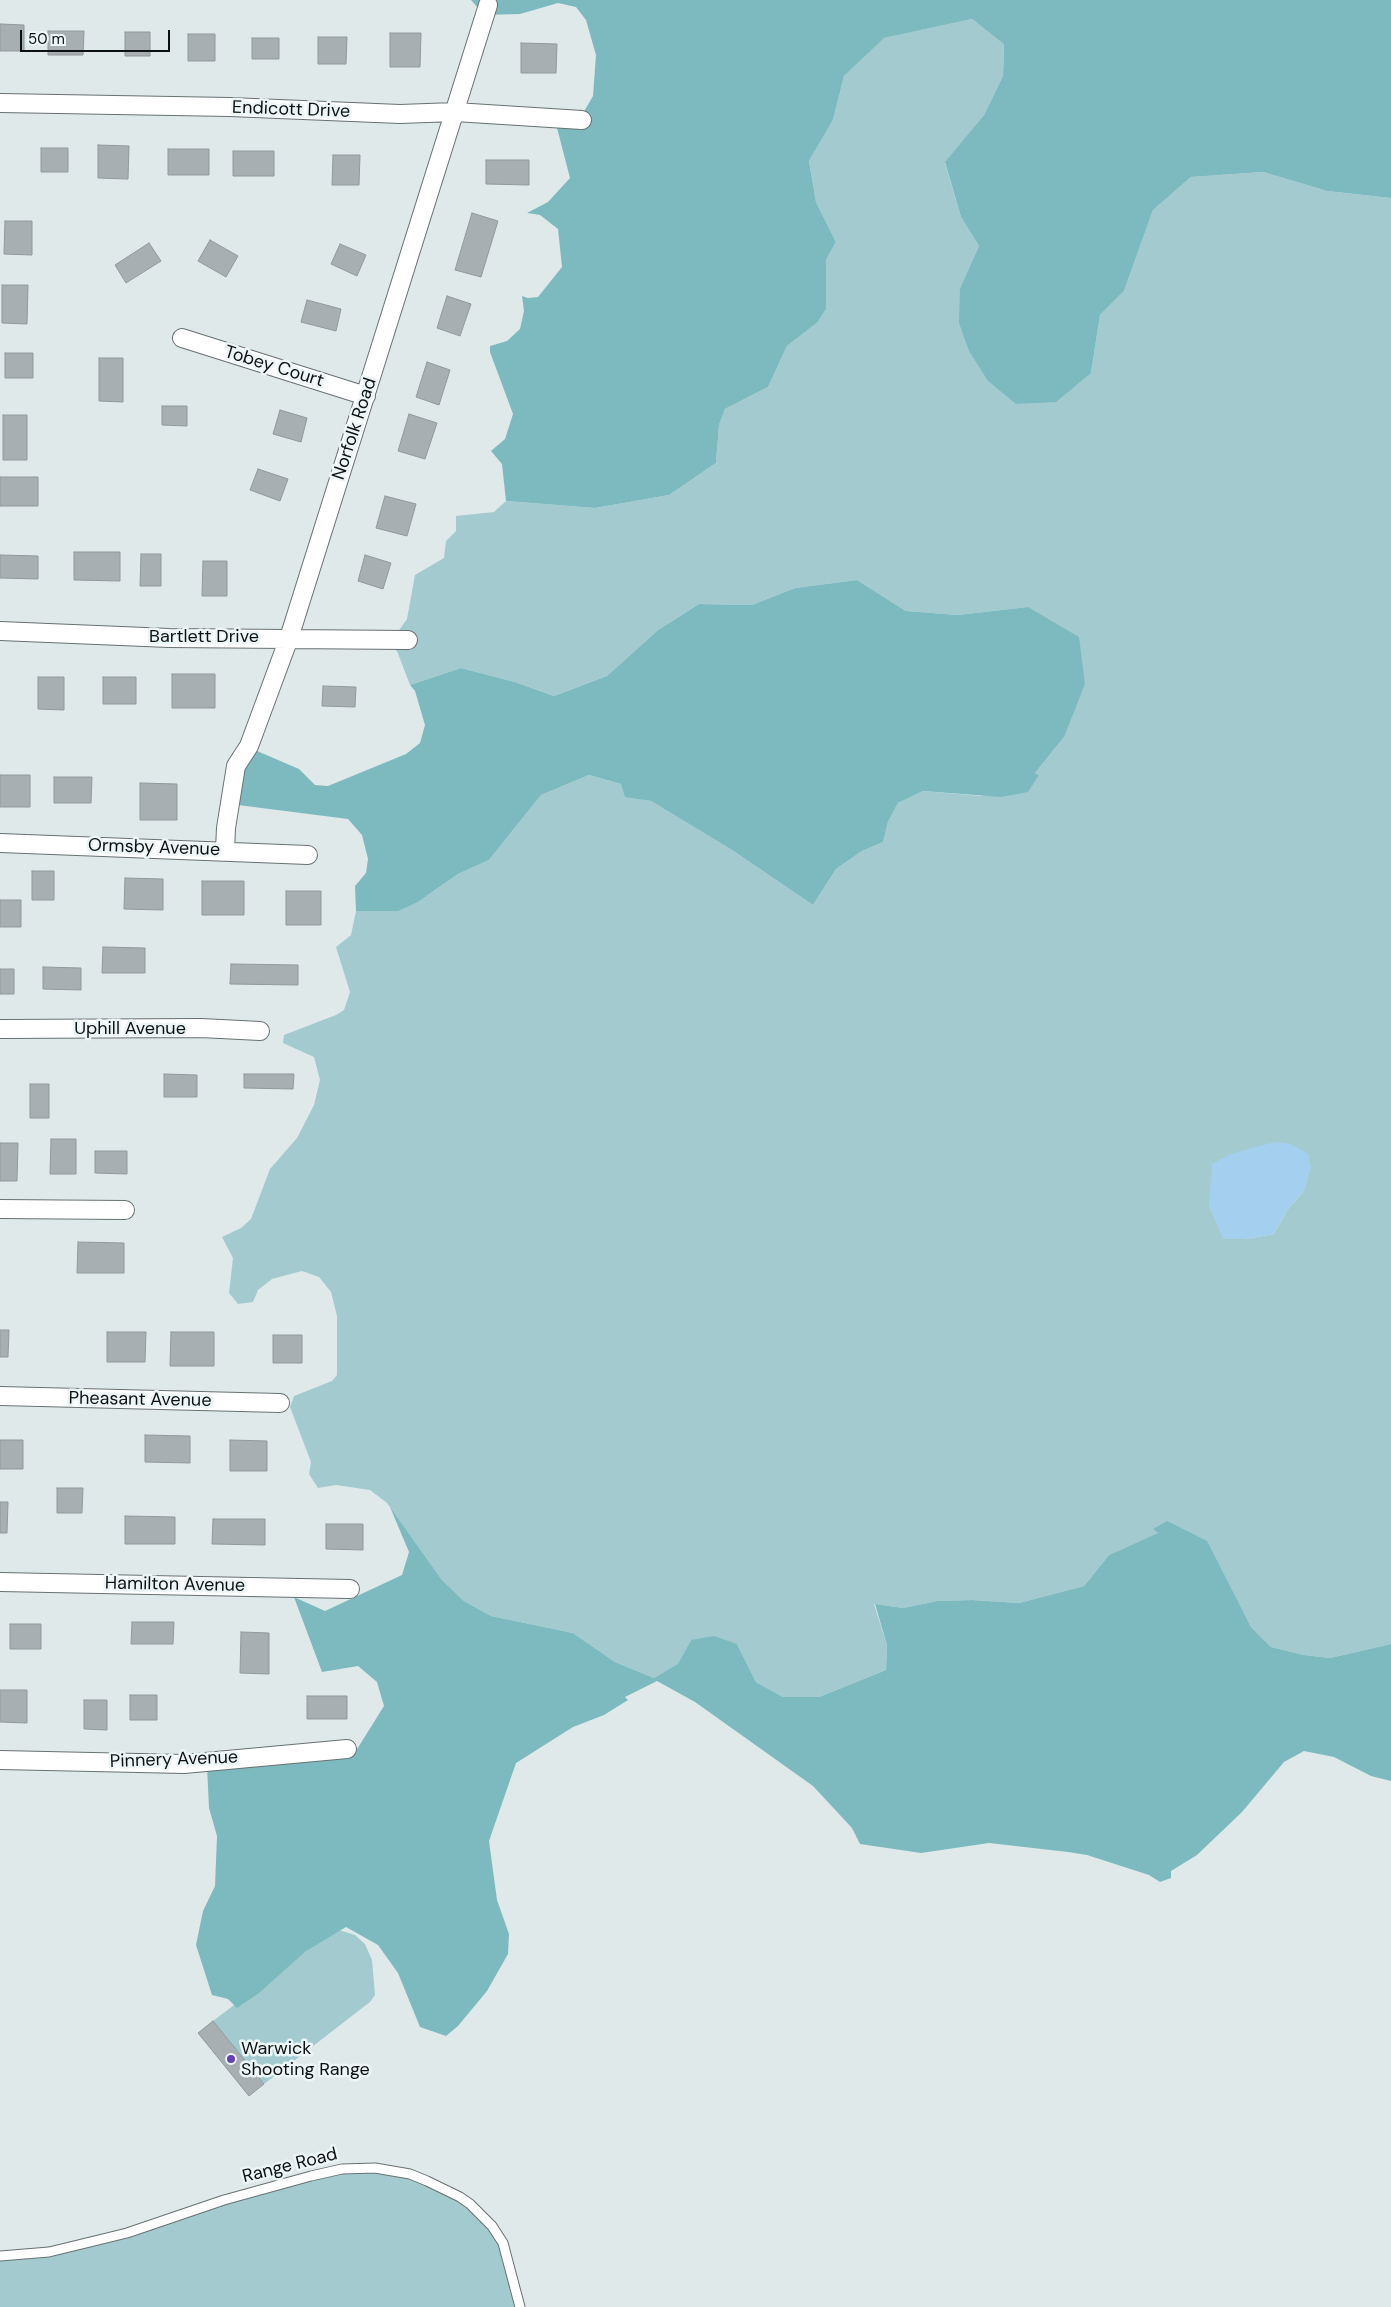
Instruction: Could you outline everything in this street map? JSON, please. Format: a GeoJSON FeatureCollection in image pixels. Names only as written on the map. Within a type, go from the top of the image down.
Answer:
{"type":"FeatureCollection","features":[{"type":"Feature","properties":{"kind":"street","name":"Norfolk Road"},"geometry":{"type":"LineString","coordinates":[[225,850],[226,828],[236,766],[248,746],[289,638],[488,5]]}},
{"type":"Feature","properties":{"kind":"street","name":"Endicott Drive"},"geometry":{"type":"LineString","coordinates":[[0,103],[230,107],[400,114],[455,112],[582,120]]}},
{"type":"Feature","properties":{"kind":"street","name":"Tobey Court"},"geometry":{"type":"LineString","coordinates":[[182,338],[366,396]]}},
{"type":"Feature","properties":{"kind":"street","name":"Bartlett Drive"},"geometry":{"type":"LineString","coordinates":[[0,632],[169,638],[408,640]]}},
{"type":"Feature","properties":{"kind":"street","name":"Ormsby Avenue"},"geometry":{"type":"LineString","coordinates":[[0,844],[225,850],[308,855]]}},
{"type":"Feature","properties":{"kind":"street","name":"Uphill Avenue"},"geometry":{"type":"LineString","coordinates":[[0,1029],[201,1028],[260,1031]]}},
{"type":"Feature","properties":{"kind":"street"},"geometry":{"type":"LineString","coordinates":[[0,1210],[125,1210]]}},
{"type":"Feature","properties":{"kind":"street","name":"Pheasant Avenue"},"geometry":{"type":"LineString","coordinates":[[0,1396],[280,1403]]}},
{"type":"Feature","properties":{"kind":"street","name":"Hamilton Avenue"},"geometry":{"type":"LineString","coordinates":[[0,1582],[350,1589]]}},
{"type":"Feature","properties":{"kind":"street","name":"Pinnery Avenue"},"geometry":{"type":"LineString","coordinates":[[0,1760],[184,1764],[347,1749]]}},
{"type":"Feature","properties":{"kind":"lane","name":"Range Road"},"geometry":{"type":"LineString","coordinates":[[0,2256],[49,2252],[127,2233],[224,2200],[311,2176],[342,2169],[376,2168],[410,2174],[427,2180],[470,2204],[492,2226],[503,2243],[520,2307]]}},
{"type":"Feature","properties":{"kind":"shaded area"},"geometry":{"type":"Polygon","coordinates":[[[471,0],[1391,0],[1391,198],[1327,191],[1263,172],[1191,177],[1153,210],[1124,291],[1100,315],[1091,373],[1056,402],[1016,404],[988,381],[969,351],[959,323],[960,288],[979,246],[961,217],[945,162],[984,115],[1003,76],[1004,44],[972,19],[884,38],[844,76],[833,120],[809,161],[816,202],[836,242],[826,260],[826,309],[818,322],[787,346],[768,387],[725,409],[719,425],[716,463],[669,495],[595,508],[506,501],[502,464],[491,451],[505,439],[513,414],[490,352],[490,346],[507,341],[520,329],[524,311],[522,296],[528,298],[538,297],[562,267],[558,229],[540,215],[527,213],[548,202],[570,178],[557,128],[572,122],[582,115],[593,96],[596,55],[586,20],[576,7],[558,3],[520,14],[484,15],[471,0]]]}},
{"type":"Feature","properties":{"kind":"shaded area"},"geometry":{"type":"Polygon","coordinates":[[[972,19],[1004,43],[1003,76],[984,115],[945,163],[961,217],[979,246],[960,288],[1091,373],[1100,315],[1124,291],[1153,210],[1191,177],[1263,172],[1327,191],[1391,198],[1391,1644],[1330,1658],[1304,1655],[1271,1647],[1251,1627],[1219,1566],[1159,1533],[1109,1555],[1084,1586],[1019,1603],[972,1600],[937,1601],[903,1608],[874,1604],[887,1645],[886,1670],[819,1697],[783,1697],[756,1682],[737,1644],[691,1640],[678,1665],[654,1678],[615,1662],[573,1633],[491,1616],[464,1601],[442,1580],[387,1503],[370,1490],[336,1485],[318,1488],[309,1474],[311,1462],[290,1407],[294,1396],[332,1381],[337,1375],[337,1316],[331,1292],[319,1277],[302,1271],[272,1279],[258,1290],[253,1302],[238,1304],[229,1293],[233,1258],[222,1237],[241,1228],[251,1219],[270,1169],[297,1138],[314,1105],[320,1080],[314,1057],[283,1043],[284,1035],[336,1015],[344,1010],[350,992],[336,947],[351,935],[356,911],[398,910],[418,902],[458,874],[489,860],[541,795],[589,775],[621,784],[626,796],[651,801],[732,850],[813,905],[836,869],[862,851],[883,842],[888,822],[898,803],[923,791],[982,796],[1039,775],[1035,773],[1064,737],[1028,607],[958,615],[906,611],[857,580],[795,588],[752,605],[699,604],[658,630],[607,676],[554,696],[515,682],[461,668],[410,685],[397,651],[388,646],[407,619],[415,575],[444,558],[446,541],[456,531],[456,516],[494,512],[506,501],[595,508],[669,495],[716,463],[719,425],[725,409],[768,387],[787,346],[818,322],[826,309],[826,260],[836,242],[816,202],[809,161],[833,120],[844,76],[883,38],[972,19]],[[1304,1191],[1209,1205],[1224,1239],[1245,1239],[1274,1234],[1288,1209],[1304,1191]]]}},
{"type":"Feature","properties":{"kind":"shaded area"},"geometry":{"type":"Polygon","coordinates":[[[857,580],[906,611],[958,615],[1028,607],[1079,637],[1085,684],[1064,737],[1035,773],[1039,775],[1028,792],[1001,797],[923,791],[898,803],[888,822],[883,842],[862,851],[836,869],[813,905],[732,850],[651,801],[625,797],[621,784],[589,775],[541,795],[489,860],[458,874],[418,902],[398,911],[356,911],[355,886],[366,873],[368,859],[362,835],[348,819],[238,805],[235,778],[250,748],[299,769],[315,785],[328,786],[406,754],[420,743],[425,725],[415,691],[410,685],[461,668],[515,682],[554,696],[607,676],[658,630],[699,604],[752,605],[795,588],[857,580]]]}},
{"type":"Feature","properties":{"kind":"shaded area"},"geometry":{"type":"Polygon","coordinates":[[[1275,1142],[1291,1144],[1308,1154],[1311,1168],[1304,1191],[1288,1209],[1274,1234],[1245,1239],[1223,1239],[1209,1205],[1212,1164],[1231,1154],[1275,1142]]]}},
{"type":"Feature","properties":{"kind":"shaded area"},"geometry":{"type":"Polygon","coordinates":[[[390,1507],[442,1580],[464,1601],[491,1616],[573,1633],[615,1662],[654,1678],[678,1664],[691,1640],[714,1636],[737,1644],[756,1682],[783,1697],[819,1697],[886,1670],[887,1645],[875,1604],[903,1608],[937,1601],[972,1600],[1019,1603],[1084,1586],[1109,1555],[1158,1533],[1153,1529],[1167,1521],[1207,1541],[1251,1627],[1271,1647],[1304,1655],[1330,1658],[1391,1644],[1391,1781],[1371,1776],[1334,1757],[1304,1751],[1284,1762],[1242,1812],[1197,1855],[1171,1871],[1171,1878],[1160,1882],[1149,1875],[1087,1855],[1068,1852],[989,1843],[921,1853],[860,1844],[852,1828],[813,1786],[695,1702],[657,1681],[625,1697],[628,1700],[604,1715],[573,1727],[516,1763],[489,1841],[497,1900],[509,1934],[508,1954],[487,1991],[458,2026],[446,2036],[420,2027],[398,1973],[378,1945],[346,1927],[306,1951],[259,1993],[237,2008],[228,1999],[212,1995],[196,1945],[203,1911],[215,1886],[217,1836],[209,1808],[207,1766],[354,1754],[384,1706],[377,1682],[358,1666],[322,1672],[294,1597],[325,1611],[402,1575],[409,1552],[390,1507]]]}},
{"type":"Feature","properties":{"kind":"shaded area","name":"Warwick Shooting Range"},"geometry":{"type":"Polygon","coordinates":[[[339,1930],[355,1935],[365,1944],[372,1960],[375,1995],[370,2002],[264,2084],[213,2021],[321,1939],[339,1930]]]}},
{"type":"Feature","properties":{"kind":"shaded area"},"geometry":{"type":"Polygon","coordinates":[[[352,2168],[412,2174],[467,2200],[499,2233],[522,2307],[0,2307],[0,2256],[78,2246],[278,2185],[352,2168]]]}},
{"type":"Feature","properties":{"kind":"building"},"geometry":{"type":"Polygon","coordinates":[[[0,24],[24,25],[24,51],[0,51],[0,24]]]}},
{"type":"Feature","properties":{"kind":"building"},"geometry":{"type":"Polygon","coordinates":[[[48,31],[84,31],[83,55],[48,55],[48,31]]]}},
{"type":"Feature","properties":{"kind":"building"},"geometry":{"type":"Polygon","coordinates":[[[125,32],[150,32],[150,56],[125,56],[125,32]]]}},
{"type":"Feature","properties":{"kind":"building"},"geometry":{"type":"Polygon","coordinates":[[[390,33],[421,33],[420,67],[390,67],[390,33]]]}},
{"type":"Feature","properties":{"kind":"building"},"geometry":{"type":"Polygon","coordinates":[[[188,34],[215,34],[215,61],[188,61],[188,34]]]}},
{"type":"Feature","properties":{"kind":"building"},"geometry":{"type":"Polygon","coordinates":[[[318,37],[347,37],[346,64],[318,64],[318,37]]]}},
{"type":"Feature","properties":{"kind":"building"},"geometry":{"type":"Polygon","coordinates":[[[252,38],[279,38],[279,59],[252,59],[252,38]]]}},
{"type":"Feature","properties":{"kind":"building"},"geometry":{"type":"Polygon","coordinates":[[[521,43],[557,44],[556,73],[521,73],[521,43]]]}},
{"type":"Feature","properties":{"kind":"building"},"geometry":{"type":"Polygon","coordinates":[[[98,145],[129,146],[128,179],[98,178],[98,145]]]}},
{"type":"Feature","properties":{"kind":"building"},"geometry":{"type":"Polygon","coordinates":[[[41,148],[68,148],[68,172],[41,172],[41,148]]]}},
{"type":"Feature","properties":{"kind":"building"},"geometry":{"type":"Polygon","coordinates":[[[168,149],[209,149],[209,175],[168,175],[168,149]]]}},
{"type":"Feature","properties":{"kind":"building"},"geometry":{"type":"Polygon","coordinates":[[[233,151],[274,151],[274,176],[233,176],[233,151]]]}},
{"type":"Feature","properties":{"kind":"building"},"geometry":{"type":"Polygon","coordinates":[[[333,155],[360,155],[359,185],[332,185],[333,155]]]}},
{"type":"Feature","properties":{"kind":"building"},"geometry":{"type":"Polygon","coordinates":[[[486,160],[529,160],[529,185],[486,184],[486,160]]]}},
{"type":"Feature","properties":{"kind":"building"},"geometry":{"type":"Polygon","coordinates":[[[472,213],[498,221],[481,277],[455,270],[472,213]]]}},
{"type":"Feature","properties":{"kind":"building"},"geometry":{"type":"Polygon","coordinates":[[[5,221],[32,221],[32,255],[4,254],[5,221]]]}},
{"type":"Feature","properties":{"kind":"building"},"geometry":{"type":"Polygon","coordinates":[[[210,240],[238,256],[226,277],[198,261],[210,240]]]}},
{"type":"Feature","properties":{"kind":"building"},"geometry":{"type":"Polygon","coordinates":[[[149,243],[161,261],[126,283],[115,265],[149,243]]]}},
{"type":"Feature","properties":{"kind":"building"},"geometry":{"type":"Polygon","coordinates":[[[340,244],[366,255],[357,276],[331,264],[340,244]]]}},
{"type":"Feature","properties":{"kind":"building"},"geometry":{"type":"Polygon","coordinates":[[[2,285],[28,285],[27,324],[2,323],[2,285]]]}},
{"type":"Feature","properties":{"kind":"building"},"geometry":{"type":"Polygon","coordinates":[[[447,296],[471,304],[460,336],[437,328],[447,296]]]}},
{"type":"Feature","properties":{"kind":"building"},"geometry":{"type":"Polygon","coordinates":[[[307,300],[341,309],[336,331],[301,322],[307,300]]]}},
{"type":"Feature","properties":{"kind":"building"},"geometry":{"type":"Polygon","coordinates":[[[5,353],[33,353],[33,378],[5,378],[5,353]]]}},
{"type":"Feature","properties":{"kind":"building"},"geometry":{"type":"Polygon","coordinates":[[[99,358],[123,358],[123,402],[99,401],[99,358]]]}},
{"type":"Feature","properties":{"kind":"building"},"geometry":{"type":"Polygon","coordinates":[[[427,362],[450,370],[439,405],[416,397],[427,362]]]}},
{"type":"Feature","properties":{"kind":"building"},"geometry":{"type":"Polygon","coordinates":[[[162,406],[187,406],[187,426],[162,425],[162,406]]]}},
{"type":"Feature","properties":{"kind":"building"},"geometry":{"type":"Polygon","coordinates":[[[280,410],[307,418],[301,442],[273,434],[280,410]]]}},
{"type":"Feature","properties":{"kind":"building"},"geometry":{"type":"Polygon","coordinates":[[[409,414],[437,423],[425,459],[398,451],[409,414]]]}},
{"type":"Feature","properties":{"kind":"building"},"geometry":{"type":"Polygon","coordinates":[[[3,415],[27,415],[27,460],[3,460],[3,415]]]}},
{"type":"Feature","properties":{"kind":"building"},"geometry":{"type":"Polygon","coordinates":[[[258,469],[288,479],[280,501],[250,490],[258,469]]]}},
{"type":"Feature","properties":{"kind":"building"},"geometry":{"type":"Polygon","coordinates":[[[0,477],[38,477],[38,506],[0,506],[0,477]]]}},
{"type":"Feature","properties":{"kind":"building"},"geometry":{"type":"Polygon","coordinates":[[[385,496],[416,504],[407,536],[376,528],[385,496]]]}},
{"type":"Feature","properties":{"kind":"building"},"geometry":{"type":"Polygon","coordinates":[[[74,552],[120,552],[120,581],[74,580],[74,552]]]}},
{"type":"Feature","properties":{"kind":"building"},"geometry":{"type":"Polygon","coordinates":[[[141,554],[161,554],[161,586],[140,586],[141,554]]]}},
{"type":"Feature","properties":{"kind":"building"},"geometry":{"type":"Polygon","coordinates":[[[0,555],[38,556],[38,579],[0,578],[0,555]]]}},
{"type":"Feature","properties":{"kind":"building"},"geometry":{"type":"Polygon","coordinates":[[[365,555],[391,563],[383,589],[358,581],[365,555]]]}},
{"type":"Feature","properties":{"kind":"building"},"geometry":{"type":"Polygon","coordinates":[[[203,561],[227,561],[227,596],[202,596],[203,561]]]}},
{"type":"Feature","properties":{"kind":"building"},"geometry":{"type":"Polygon","coordinates":[[[172,674],[215,674],[215,708],[172,708],[172,674]]]}},
{"type":"Feature","properties":{"kind":"building"},"geometry":{"type":"Polygon","coordinates":[[[38,677],[64,677],[64,710],[38,709],[38,677]]]}},
{"type":"Feature","properties":{"kind":"building"},"geometry":{"type":"Polygon","coordinates":[[[103,677],[136,677],[136,704],[103,704],[103,677]]]}},
{"type":"Feature","properties":{"kind":"building"},"geometry":{"type":"Polygon","coordinates":[[[323,686],[356,687],[355,707],[322,706],[323,686]]]}},
{"type":"Feature","properties":{"kind":"building"},"geometry":{"type":"Polygon","coordinates":[[[0,775],[30,775],[30,807],[0,807],[0,775]]]}},
{"type":"Feature","properties":{"kind":"building"},"geometry":{"type":"Polygon","coordinates":[[[54,777],[92,777],[91,803],[54,803],[54,777]]]}},
{"type":"Feature","properties":{"kind":"building"},"geometry":{"type":"Polygon","coordinates":[[[140,783],[177,784],[177,820],[140,820],[140,783]]]}},
{"type":"Feature","properties":{"kind":"building"},"geometry":{"type":"Polygon","coordinates":[[[32,871],[54,871],[54,900],[32,900],[32,871]]]}},
{"type":"Feature","properties":{"kind":"building"},"geometry":{"type":"Polygon","coordinates":[[[125,878],[163,879],[163,910],[124,909],[125,878]]]}},
{"type":"Feature","properties":{"kind":"building"},"geometry":{"type":"Polygon","coordinates":[[[202,881],[244,881],[244,915],[202,915],[202,881]]]}},
{"type":"Feature","properties":{"kind":"building"},"geometry":{"type":"Polygon","coordinates":[[[286,891],[321,891],[321,925],[286,925],[286,891]]]}},
{"type":"Feature","properties":{"kind":"building"},"geometry":{"type":"Polygon","coordinates":[[[0,900],[21,900],[21,927],[0,927],[0,900]]]}},
{"type":"Feature","properties":{"kind":"building"},"geometry":{"type":"Polygon","coordinates":[[[103,947],[145,948],[145,973],[102,973],[103,947]]]}},
{"type":"Feature","properties":{"kind":"building"},"geometry":{"type":"Polygon","coordinates":[[[231,964],[298,965],[298,985],[230,984],[231,964]]]}},
{"type":"Feature","properties":{"kind":"building"},"geometry":{"type":"Polygon","coordinates":[[[43,967],[81,968],[81,990],[43,989],[43,967]]]}},
{"type":"Feature","properties":{"kind":"building"},"geometry":{"type":"Polygon","coordinates":[[[0,969],[14,969],[14,994],[0,994],[0,969]]]}},
{"type":"Feature","properties":{"kind":"building"},"geometry":{"type":"Polygon","coordinates":[[[164,1074],[197,1075],[197,1097],[164,1097],[164,1074]]]}},
{"type":"Feature","properties":{"kind":"building"},"geometry":{"type":"Polygon","coordinates":[[[244,1074],[294,1074],[293,1089],[244,1088],[244,1074]]]}},
{"type":"Feature","properties":{"kind":"building"},"geometry":{"type":"Polygon","coordinates":[[[30,1084],[49,1084],[49,1118],[30,1118],[30,1084]]]}},
{"type":"Feature","properties":{"kind":"building"},"geometry":{"type":"Polygon","coordinates":[[[51,1139],[76,1139],[76,1174],[50,1174],[51,1139]]]}},
{"type":"Feature","properties":{"kind":"building"},"geometry":{"type":"Polygon","coordinates":[[[0,1143],[18,1143],[17,1181],[0,1181],[0,1143]]]}},
{"type":"Feature","properties":{"kind":"building"},"geometry":{"type":"Polygon","coordinates":[[[95,1151],[127,1151],[127,1174],[95,1173],[95,1151]]]}},
{"type":"Feature","properties":{"kind":"building"},"geometry":{"type":"Polygon","coordinates":[[[78,1242],[124,1243],[124,1273],[77,1273],[78,1242]]]}},
{"type":"Feature","properties":{"kind":"building"},"geometry":{"type":"Polygon","coordinates":[[[0,1330],[9,1330],[8,1357],[0,1357],[0,1330]]]}},
{"type":"Feature","properties":{"kind":"building"},"geometry":{"type":"Polygon","coordinates":[[[107,1332],[146,1332],[145,1362],[107,1362],[107,1332]]]}},
{"type":"Feature","properties":{"kind":"building"},"geometry":{"type":"Polygon","coordinates":[[[171,1332],[214,1332],[214,1366],[170,1366],[171,1332]]]}},
{"type":"Feature","properties":{"kind":"building"},"geometry":{"type":"Polygon","coordinates":[[[273,1335],[302,1335],[302,1363],[273,1363],[273,1335]]]}},
{"type":"Feature","properties":{"kind":"building"},"geometry":{"type":"Polygon","coordinates":[[[145,1435],[190,1436],[190,1463],[145,1462],[145,1435]]]}},
{"type":"Feature","properties":{"kind":"building"},"geometry":{"type":"Polygon","coordinates":[[[0,1440],[23,1440],[23,1469],[0,1469],[0,1440]]]}},
{"type":"Feature","properties":{"kind":"building"},"geometry":{"type":"Polygon","coordinates":[[[230,1440],[267,1441],[267,1471],[230,1471],[230,1440]]]}},
{"type":"Feature","properties":{"kind":"building"},"geometry":{"type":"Polygon","coordinates":[[[57,1488],[83,1488],[82,1513],[57,1513],[57,1488]]]}},
{"type":"Feature","properties":{"kind":"building"},"geometry":{"type":"Polygon","coordinates":[[[0,1502],[8,1502],[7,1533],[0,1533],[0,1502]]]}},
{"type":"Feature","properties":{"kind":"building"},"geometry":{"type":"Polygon","coordinates":[[[125,1516],[175,1517],[175,1544],[125,1544],[125,1516]]]}},
{"type":"Feature","properties":{"kind":"building"},"geometry":{"type":"Polygon","coordinates":[[[213,1519],[265,1519],[265,1545],[212,1544],[213,1519]]]}},
{"type":"Feature","properties":{"kind":"building"},"geometry":{"type":"Polygon","coordinates":[[[326,1524],[363,1524],[363,1550],[326,1549],[326,1524]]]}},
{"type":"Feature","properties":{"kind":"building"},"geometry":{"type":"Polygon","coordinates":[[[132,1622],[174,1622],[173,1644],[131,1644],[132,1622]]]}},
{"type":"Feature","properties":{"kind":"building"},"geometry":{"type":"Polygon","coordinates":[[[10,1624],[41,1624],[41,1649],[10,1649],[10,1624]]]}},
{"type":"Feature","properties":{"kind":"building"},"geometry":{"type":"Polygon","coordinates":[[[241,1632],[269,1633],[269,1674],[240,1673],[241,1632]]]}},
{"type":"Feature","properties":{"kind":"building"},"geometry":{"type":"Polygon","coordinates":[[[0,1690],[27,1690],[27,1723],[0,1722],[0,1690]]]}},
{"type":"Feature","properties":{"kind":"building"},"geometry":{"type":"Polygon","coordinates":[[[130,1695],[157,1695],[157,1720],[130,1720],[130,1695]]]}},
{"type":"Feature","properties":{"kind":"building"},"geometry":{"type":"Polygon","coordinates":[[[307,1696],[347,1696],[347,1719],[307,1719],[307,1696]]]}},
{"type":"Feature","properties":{"kind":"building"},"geometry":{"type":"Polygon","coordinates":[[[84,1700],[107,1700],[107,1730],[84,1729],[84,1700]]]}},
{"type":"Feature","properties":{"kind":"building","name":"Warwick Shooting Range"},"geometry":{"type":"Polygon","coordinates":[[[213,2021],[264,2084],[249,2096],[198,2033],[213,2021]]]}},
{"type":"Feature","properties":{"kind":"place","name":"Warwick Shooting Range"},"geometry":{"type":"Point","coordinates":[231,2059]}}]}
